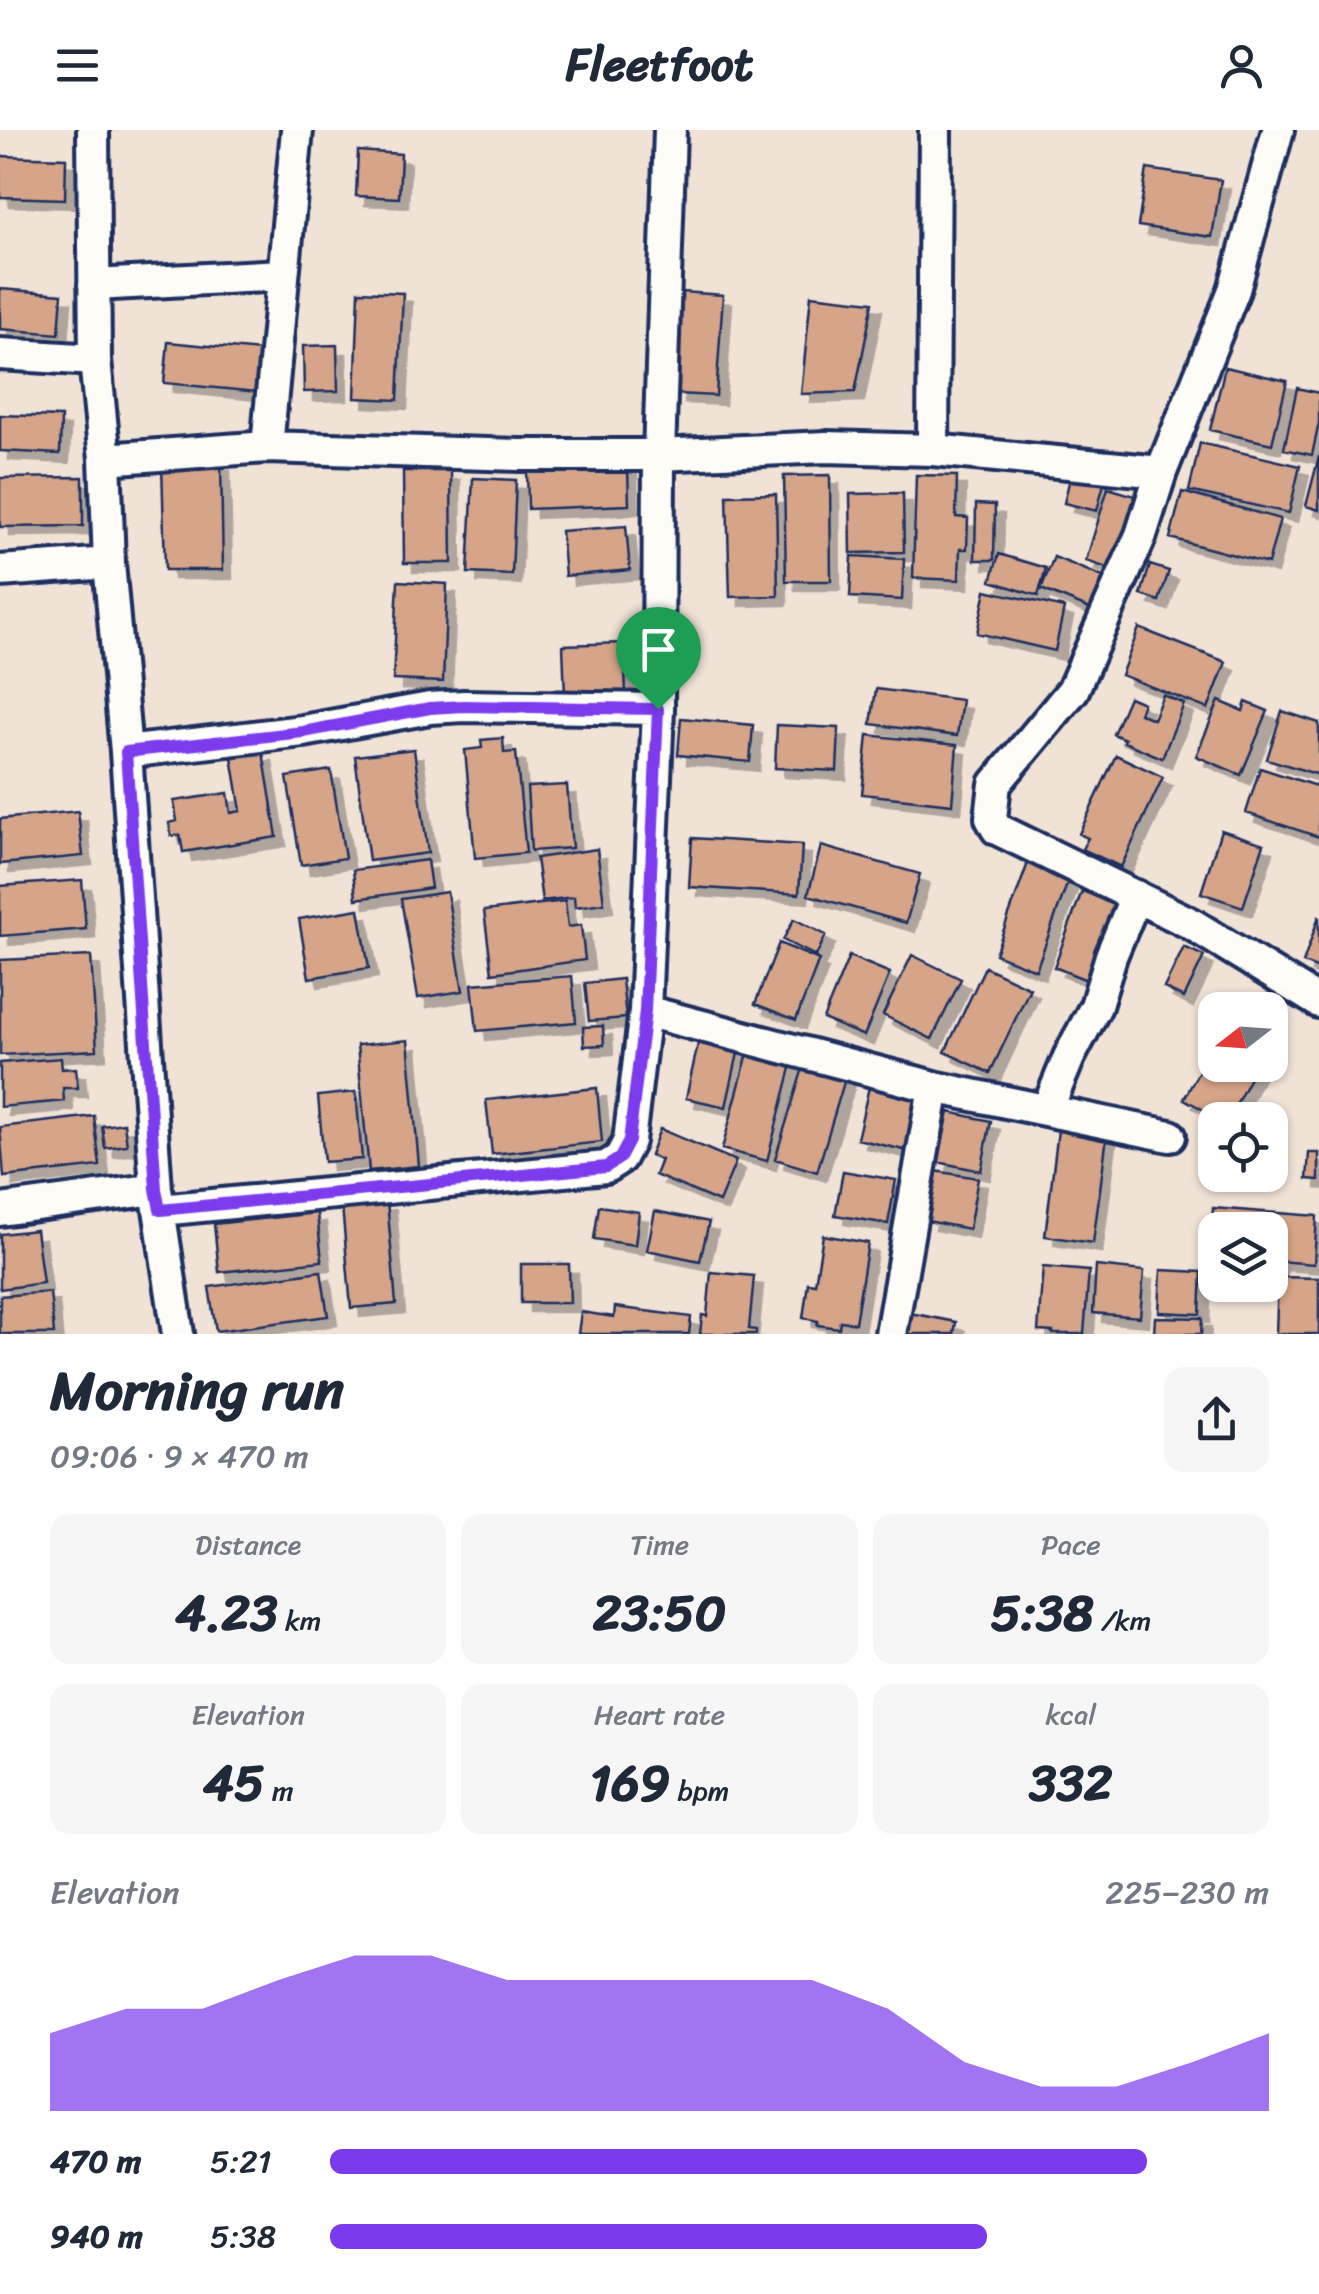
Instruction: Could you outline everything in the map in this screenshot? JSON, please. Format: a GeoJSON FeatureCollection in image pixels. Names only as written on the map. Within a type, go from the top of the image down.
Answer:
{"type":"FeatureCollection","features":[{"type":"Feature","properties":{"kind":"street"},"geometry":{"type":"LineString","coordinates":[[93,130],[95,360],[105,458],[109,563],[158,1199],[178,1334]]}},
{"type":"Feature","properties":{"kind":"street"},"geometry":{"type":"LineString","coordinates":[[267,447],[297,130]]}},
{"type":"Feature","properties":{"kind":"street"},"geometry":{"type":"LineString","coordinates":[[0,1210],[606,1167],[620,1158],[629,1141],[645,1011],[658,709],[660,455],[670,130]]}},
{"type":"Feature","properties":{"kind":"street"},"geometry":{"type":"LineString","coordinates":[[933,450],[935,130]]}},
{"type":"Feature","properties":{"kind":"street"},"geometry":{"type":"LineString","coordinates":[[1278,130],[1234,290],[1161,472],[1141,535],[1073,690],[995,784],[991,818],[997,829],[1190,923],[1319,1002]]}},
{"type":"Feature","properties":{"kind":"street"},"geometry":{"type":"LineString","coordinates":[[94,285],[283,275]]}},
{"type":"Feature","properties":{"kind":"street"},"geometry":{"type":"LineString","coordinates":[[0,354],[95,360]]}},
{"type":"Feature","properties":{"kind":"street"},"geometry":{"type":"LineString","coordinates":[[105,458],[267,447],[660,455],[826,447],[933,450],[1161,472]]}},
{"type":"Feature","properties":{"kind":"street"},"geometry":{"type":"LineString","coordinates":[[0,571],[109,563]]}},
{"type":"Feature","properties":{"kind":"street"},"geometry":{"type":"LineString","coordinates":[[126,752],[303,732],[430,708],[658,709]]}},
{"type":"Feature","properties":{"kind":"street"},"geometry":{"type":"LineString","coordinates":[[1047,1110],[1096,1006],[1136,896]]}},
{"type":"Feature","properties":{"kind":"street"},"geometry":{"type":"LineString","coordinates":[[645,1011],[934,1086],[1170,1136]]}},
{"type":"Feature","properties":{"kind":"street"},"geometry":{"type":"LineString","coordinates":[[891,1334],[934,1086]]}},
{"type":"Feature","properties":{"kind":"building"},"geometry":{"type":"Polygon","coordinates":[[[358,151],[401,154],[399,198],[356,196],[358,151]]]}},
{"type":"Feature","properties":{"kind":"building"},"geometry":{"type":"Polygon","coordinates":[[[0,156],[66,158],[65,199],[0,197],[0,156]]]}},
{"type":"Feature","properties":{"kind":"building"},"geometry":{"type":"Polygon","coordinates":[[[1147,169],[1221,180],[1212,237],[1138,226],[1147,169]]]}},
{"type":"Feature","properties":{"kind":"building"},"geometry":{"type":"Polygon","coordinates":[[[0,289],[62,294],[59,334],[0,329],[0,289]]]}},
{"type":"Feature","properties":{"kind":"building"},"geometry":{"type":"Polygon","coordinates":[[[359,291],[403,293],[398,400],[355,398],[359,291]]]}},
{"type":"Feature","properties":{"kind":"building"},"geometry":{"type":"Polygon","coordinates":[[[682,292],[723,295],[716,396],[676,394],[682,292]]]}},
{"type":"Feature","properties":{"kind":"building"},"geometry":{"type":"Polygon","coordinates":[[[811,295],[873,302],[855,392],[801,394],[811,295]]]}},
{"type":"Feature","properties":{"kind":"building"},"geometry":{"type":"Polygon","coordinates":[[[168,342],[261,351],[257,392],[164,383],[168,342]]]}},
{"type":"Feature","properties":{"kind":"building"},"geometry":{"type":"Polygon","coordinates":[[[337,345],[338,391],[304,392],[303,346],[337,345]]]}},
{"type":"Feature","properties":{"kind":"building"},"geometry":{"type":"Polygon","coordinates":[[[1225,367],[1287,381],[1272,444],[1210,430],[1225,367]]]}},
{"type":"Feature","properties":{"kind":"building"},"geometry":{"type":"Polygon","coordinates":[[[1297,388],[1319,393],[1319,423],[1312,455],[1284,449],[1297,388]]]}},
{"type":"Feature","properties":{"kind":"building"},"geometry":{"type":"Polygon","coordinates":[[[0,415],[61,417],[60,454],[0,451],[0,415]]]}},
{"type":"Feature","properties":{"kind":"building"},"geometry":{"type":"Polygon","coordinates":[[[1200,443],[1300,466],[1289,513],[1189,491],[1200,443]]]}},
{"type":"Feature","properties":{"kind":"building"},"geometry":{"type":"Polygon","coordinates":[[[1319,456],[1319,510],[1306,506],[1319,456]]]}},
{"type":"Feature","properties":{"kind":"building"},"geometry":{"type":"Polygon","coordinates":[[[221,462],[223,570],[165,570],[162,464],[221,462]]]}},
{"type":"Feature","properties":{"kind":"building"},"geometry":{"type":"Polygon","coordinates":[[[628,466],[629,505],[528,509],[527,470],[628,466]]]}},
{"type":"Feature","properties":{"kind":"building"},"geometry":{"type":"Polygon","coordinates":[[[1072,470],[1105,479],[1097,511],[1064,503],[1072,470]]]}},
{"type":"Feature","properties":{"kind":"building"},"geometry":{"type":"Polygon","coordinates":[[[403,471],[451,471],[452,563],[404,563],[403,471]]]}},
{"type":"Feature","properties":{"kind":"building"},"geometry":{"type":"Polygon","coordinates":[[[830,475],[831,581],[786,581],[784,476],[830,475]]]}},
{"type":"Feature","properties":{"kind":"building"},"geometry":{"type":"Polygon","coordinates":[[[916,475],[957,476],[956,517],[968,518],[967,549],[960,549],[959,580],[913,578],[916,475]]]}},
{"type":"Feature","properties":{"kind":"building"},"geometry":{"type":"Polygon","coordinates":[[[83,477],[83,526],[0,527],[0,478],[83,477]]]}},
{"type":"Feature","properties":{"kind":"building"},"geometry":{"type":"Polygon","coordinates":[[[473,478],[516,480],[512,575],[468,573],[473,478]]]}},
{"type":"Feature","properties":{"kind":"building"},"geometry":{"type":"Polygon","coordinates":[[[1108,488],[1135,496],[1113,570],[1086,561],[1108,488]]]}},
{"type":"Feature","properties":{"kind":"building"},"geometry":{"type":"Polygon","coordinates":[[[1182,492],[1280,519],[1268,564],[1170,538],[1182,492]]]}},
{"type":"Feature","properties":{"kind":"building"},"geometry":{"type":"Polygon","coordinates":[[[903,493],[904,552],[851,553],[850,494],[903,493]]]}},
{"type":"Feature","properties":{"kind":"building"},"geometry":{"type":"Polygon","coordinates":[[[776,494],[778,596],[730,597],[727,495],[776,494]]]}},
{"type":"Feature","properties":{"kind":"building"},"geometry":{"type":"Polygon","coordinates":[[[976,504],[995,505],[994,560],[975,560],[976,504]]]}},
{"type":"Feature","properties":{"kind":"building"},"geometry":{"type":"Polygon","coordinates":[[[626,526],[630,570],[565,576],[561,531],[626,526]]]}},
{"type":"Feature","properties":{"kind":"building"},"geometry":{"type":"Polygon","coordinates":[[[999,554],[1046,568],[1038,596],[991,581],[999,554]]]}},
{"type":"Feature","properties":{"kind":"building"},"geometry":{"type":"Polygon","coordinates":[[[852,556],[904,559],[902,600],[850,597],[852,556]]]}},
{"type":"Feature","properties":{"kind":"building"},"geometry":{"type":"Polygon","coordinates":[[[1054,557],[1108,579],[1095,611],[1041,589],[1054,557]]]}},
{"type":"Feature","properties":{"kind":"building"},"geometry":{"type":"Polygon","coordinates":[[[1150,565],[1169,571],[1159,601],[1141,595],[1150,565]]]}},
{"type":"Feature","properties":{"kind":"building"},"geometry":{"type":"Polygon","coordinates":[[[398,581],[447,584],[443,682],[393,680],[398,581]]]}},
{"type":"Feature","properties":{"kind":"building"},"geometry":{"type":"Polygon","coordinates":[[[986,590],[1064,608],[1055,651],[977,633],[986,590]]]}},
{"type":"Feature","properties":{"kind":"building"},"geometry":{"type":"Polygon","coordinates":[[[1139,628],[1226,662],[1208,709],[1121,675],[1139,628]]]}},
{"type":"Feature","properties":{"kind":"building"},"geometry":{"type":"Polygon","coordinates":[[[624,643],[626,694],[565,697],[563,645],[624,643]]]}},
{"type":"Feature","properties":{"kind":"building"},"geometry":{"type":"Polygon","coordinates":[[[876,689],[962,700],[957,736],[871,724],[876,689]]]}},
{"type":"Feature","properties":{"kind":"building"},"geometry":{"type":"Polygon","coordinates":[[[1163,695],[1184,704],[1162,758],[1113,734],[1129,697],[1143,703],[1139,713],[1153,719],[1163,695]]]}},
{"type":"Feature","properties":{"kind":"building"},"geometry":{"type":"Polygon","coordinates":[[[1219,701],[1243,711],[1246,702],[1268,711],[1241,775],[1196,756],[1219,701]]]}},
{"type":"Feature","properties":{"kind":"building"},"geometry":{"type":"Polygon","coordinates":[[[1282,711],[1319,723],[1319,775],[1267,759],[1282,711]]]}},
{"type":"Feature","properties":{"kind":"building"},"geometry":{"type":"Polygon","coordinates":[[[681,718],[753,725],[750,762],[678,755],[681,718]]]}},
{"type":"Feature","properties":{"kind":"building"},"geometry":{"type":"Polygon","coordinates":[[[777,725],[839,728],[837,771],[775,768],[777,725]]]}},
{"type":"Feature","properties":{"kind":"building"},"geometry":{"type":"Polygon","coordinates":[[[868,735],[957,745],[952,804],[862,794],[868,735]]]}},
{"type":"Feature","properties":{"kind":"building"},"geometry":{"type":"Polygon","coordinates":[[[503,738],[504,753],[516,752],[526,853],[475,858],[465,750],[482,748],[481,740],[503,738]]]}},
{"type":"Feature","properties":{"kind":"building"},"geometry":{"type":"Polygon","coordinates":[[[414,749],[428,853],[369,861],[355,756],[414,749]]]}},
{"type":"Feature","properties":{"kind":"building"},"geometry":{"type":"Polygon","coordinates":[[[263,752],[277,837],[183,852],[180,835],[171,836],[169,823],[177,821],[174,801],[228,793],[231,813],[241,811],[232,757],[263,752]]]}},
{"type":"Feature","properties":{"kind":"building"},"geometry":{"type":"Polygon","coordinates":[[[1116,755],[1163,777],[1121,867],[1082,849],[1088,838],[1079,834],[1116,755]]]}},
{"type":"Feature","properties":{"kind":"building"},"geometry":{"type":"Polygon","coordinates":[[[1260,768],[1319,787],[1319,837],[1246,813],[1260,768]]]}},
{"type":"Feature","properties":{"kind":"building"},"geometry":{"type":"Polygon","coordinates":[[[331,770],[345,858],[301,865],[287,777],[331,770]]]}},
{"type":"Feature","properties":{"kind":"building"},"geometry":{"type":"Polygon","coordinates":[[[567,785],[572,848],[531,851],[527,787],[567,785]]]}},
{"type":"Feature","properties":{"kind":"building"},"geometry":{"type":"Polygon","coordinates":[[[78,811],[83,856],[0,864],[0,819],[78,811]]]}},
{"type":"Feature","properties":{"kind":"building"},"geometry":{"type":"Polygon","coordinates":[[[1221,830],[1264,844],[1243,907],[1201,893],[1221,830]]]}},
{"type":"Feature","properties":{"kind":"building"},"geometry":{"type":"Polygon","coordinates":[[[692,838],[802,845],[799,894],[689,887],[692,838]]]}},
{"type":"Feature","properties":{"kind":"building"},"geometry":{"type":"Polygon","coordinates":[[[821,846],[920,874],[906,923],[808,895],[821,846]]]}},
{"type":"Feature","properties":{"kind":"building"},"geometry":{"type":"Polygon","coordinates":[[[597,849],[604,903],[575,907],[574,897],[542,901],[536,858],[597,849]]]}},
{"type":"Feature","properties":{"kind":"building"},"geometry":{"type":"Polygon","coordinates":[[[427,860],[431,888],[356,899],[353,870],[427,860]]]}},
{"type":"Feature","properties":{"kind":"building"},"geometry":{"type":"Polygon","coordinates":[[[1029,860],[1070,876],[1036,970],[995,954],[1029,860]]]}},
{"type":"Feature","properties":{"kind":"building"},"geometry":{"type":"Polygon","coordinates":[[[82,880],[86,929],[0,936],[0,886],[82,880]]]}},
{"type":"Feature","properties":{"kind":"building"},"geometry":{"type":"Polygon","coordinates":[[[1082,891],[1120,905],[1092,982],[1054,967],[1082,891]]]}},
{"type":"Feature","properties":{"kind":"building"},"geometry":{"type":"Polygon","coordinates":[[[447,892],[463,991],[418,998],[401,899],[447,892]]]}},
{"type":"Feature","properties":{"kind":"building"},"geometry":{"type":"Polygon","coordinates":[[[565,901],[568,927],[581,925],[585,960],[492,973],[484,911],[565,901]]]}},
{"type":"Feature","properties":{"kind":"building"},"geometry":{"type":"Polygon","coordinates":[[[359,909],[369,968],[309,978],[299,919],[359,909]]]}},
{"type":"Feature","properties":{"kind":"building"},"geometry":{"type":"Polygon","coordinates":[[[1319,916],[1319,969],[1303,963],[1319,916]]]}},
{"type":"Feature","properties":{"kind":"building"},"geometry":{"type":"Polygon","coordinates":[[[794,919],[826,935],[816,956],[783,940],[794,919]]]}},
{"type":"Feature","properties":{"kind":"building"},"geometry":{"type":"Polygon","coordinates":[[[779,943],[819,960],[796,1020],[755,1004],[779,943]]]}},
{"type":"Feature","properties":{"kind":"building"},"geometry":{"type":"Polygon","coordinates":[[[1184,947],[1204,956],[1184,998],[1164,988],[1184,947]]]}},
{"type":"Feature","properties":{"kind":"building"},"geometry":{"type":"Polygon","coordinates":[[[912,955],[961,979],[932,1039],[883,1015],[912,955]]]}},
{"type":"Feature","properties":{"kind":"building"},"geometry":{"type":"Polygon","coordinates":[[[91,956],[97,1050],[0,1055],[0,960],[91,956]]]}},
{"type":"Feature","properties":{"kind":"building"},"geometry":{"type":"Polygon","coordinates":[[[849,956],[890,973],[864,1036],[823,1019],[849,956]]]}},
{"type":"Feature","properties":{"kind":"building"},"geometry":{"type":"Polygon","coordinates":[[[985,967],[1030,988],[990,1073],[945,1052],[985,967]]]}},
{"type":"Feature","properties":{"kind":"building"},"geometry":{"type":"Polygon","coordinates":[[[572,976],[576,1022],[477,1031],[472,984],[572,976]]]}},
{"type":"Feature","properties":{"kind":"building"},"geometry":{"type":"Polygon","coordinates":[[[622,979],[626,1018],[589,1021],[585,983],[622,979]]]}},
{"type":"Feature","properties":{"kind":"building"},"geometry":{"type":"Polygon","coordinates":[[[603,1026],[604,1045],[584,1046],[583,1027],[603,1026]]]}},
{"type":"Feature","properties":{"kind":"building"},"geometry":{"type":"Polygon","coordinates":[[[700,1035],[740,1044],[726,1107],[686,1098],[700,1035]]]}},
{"type":"Feature","properties":{"kind":"building"},"geometry":{"type":"Polygon","coordinates":[[[408,1040],[419,1166],[369,1171],[357,1045],[408,1040]]]}},
{"type":"Feature","properties":{"kind":"building"},"geometry":{"type":"Polygon","coordinates":[[[748,1053],[792,1064],[767,1161],[722,1149],[748,1053]]]}},
{"type":"Feature","properties":{"kind":"building"},"geometry":{"type":"Polygon","coordinates":[[[61,1058],[62,1069],[76,1068],[78,1088],[63,1088],[64,1101],[0,1107],[0,1063],[61,1058]]]}},
{"type":"Feature","properties":{"kind":"building"},"geometry":{"type":"Polygon","coordinates":[[[817,1063],[847,1072],[817,1172],[775,1159],[803,1068],[815,1071],[817,1063]]]}},
{"type":"Feature","properties":{"kind":"building"},"geometry":{"type":"Polygon","coordinates":[[[1198,1073],[1198,1082],[1248,1082],[1237,1102],[1198,1102],[1198,1107],[1184,1099],[1198,1073]]]}},
{"type":"Feature","properties":{"kind":"building"},"geometry":{"type":"Polygon","coordinates":[[[869,1087],[921,1099],[908,1151],[857,1139],[869,1087]]]}},
{"type":"Feature","properties":{"kind":"building"},"geometry":{"type":"Polygon","coordinates":[[[597,1088],[602,1142],[492,1154],[486,1100],[597,1088]]]}},
{"type":"Feature","properties":{"kind":"building"},"geometry":{"type":"Polygon","coordinates":[[[356,1092],[362,1159],[324,1162],[318,1096],[356,1092]]]}},
{"type":"Feature","properties":{"kind":"building"},"geometry":{"type":"Polygon","coordinates":[[[949,1112],[991,1121],[981,1171],[938,1162],[949,1112]]]}},
{"type":"Feature","properties":{"kind":"building"},"geometry":{"type":"Polygon","coordinates":[[[94,1116],[100,1166],[4,1177],[0,1127],[94,1116]]]}},
{"type":"Feature","properties":{"kind":"building"},"geometry":{"type":"Polygon","coordinates":[[[124,1123],[127,1145],[105,1148],[102,1126],[124,1123]]]}},
{"type":"Feature","properties":{"kind":"building"},"geometry":{"type":"Polygon","coordinates":[[[660,1129],[736,1161],[719,1202],[655,1175],[661,1160],[650,1155],[660,1129]]]}},
{"type":"Feature","properties":{"kind":"building"},"geometry":{"type":"Polygon","coordinates":[[[1058,1130],[1107,1136],[1093,1243],[1045,1236],[1058,1130]]]}},
{"type":"Feature","properties":{"kind":"building"},"geometry":{"type":"Polygon","coordinates":[[[1309,1153],[1319,1153],[1319,1180],[1307,1179],[1309,1153]]]}},
{"type":"Feature","properties":{"kind":"building"},"geometry":{"type":"Polygon","coordinates":[[[843,1171],[896,1180],[888,1224],[835,1215],[843,1171]]]}},
{"type":"Feature","properties":{"kind":"building"},"geometry":{"type":"Polygon","coordinates":[[[935,1171],[978,1178],[969,1229],[927,1221],[935,1171]]]}},
{"type":"Feature","properties":{"kind":"building"},"geometry":{"type":"Polygon","coordinates":[[[387,1201],[396,1304],[351,1308],[342,1206],[387,1201]]]}},
{"type":"Feature","properties":{"kind":"building"},"geometry":{"type":"Polygon","coordinates":[[[599,1206],[639,1212],[635,1245],[594,1239],[599,1206]]]}},
{"type":"Feature","properties":{"kind":"building"},"geometry":{"type":"Polygon","coordinates":[[[1213,1208],[1265,1212],[1213,1212],[1213,1208]]]}},
{"type":"Feature","properties":{"kind":"building"},"geometry":{"type":"Polygon","coordinates":[[[655,1211],[709,1222],[700,1261],[647,1250],[655,1211]]]}},
{"type":"Feature","properties":{"kind":"building"},"geometry":{"type":"Polygon","coordinates":[[[317,1213],[322,1261],[219,1272],[214,1224],[317,1213]]]}},
{"type":"Feature","properties":{"kind":"building"},"geometry":{"type":"Polygon","coordinates":[[[1288,1214],[1317,1216],[1314,1264],[1288,1262],[1288,1214]]]}},
{"type":"Feature","properties":{"kind":"building"},"geometry":{"type":"Polygon","coordinates":[[[36,1230],[43,1283],[0,1289],[0,1234],[36,1230]]]}},
{"type":"Feature","properties":{"kind":"building"},"geometry":{"type":"Polygon","coordinates":[[[823,1235],[868,1243],[855,1323],[840,1321],[839,1328],[803,1318],[808,1283],[815,1284],[823,1235]]]}},
{"type":"Feature","properties":{"kind":"building"},"geometry":{"type":"Polygon","coordinates":[[[521,1264],[569,1264],[570,1303],[521,1303],[521,1264]]]}},
{"type":"Feature","properties":{"kind":"building"},"geometry":{"type":"Polygon","coordinates":[[[1096,1266],[1144,1271],[1140,1317],[1093,1313],[1096,1266]]]}},
{"type":"Feature","properties":{"kind":"building"},"geometry":{"type":"Polygon","coordinates":[[[1043,1267],[1089,1271],[1084,1334],[1038,1331],[1043,1267]]]}},
{"type":"Feature","properties":{"kind":"building"},"geometry":{"type":"Polygon","coordinates":[[[1161,1270],[1198,1272],[1200,1314],[1159,1312],[1161,1270]]]}},
{"type":"Feature","properties":{"kind":"building"},"geometry":{"type":"Polygon","coordinates":[[[321,1271],[328,1316],[216,1331],[209,1287],[321,1271]]]}},
{"type":"Feature","properties":{"kind":"building"},"geometry":{"type":"Polygon","coordinates":[[[711,1272],[754,1276],[749,1329],[756,1330],[756,1334],[700,1334],[702,1315],[707,1316],[711,1272]]]}},
{"type":"Feature","properties":{"kind":"building"},"geometry":{"type":"Polygon","coordinates":[[[1288,1277],[1319,1278],[1319,1334],[1276,1334],[1277,1302],[1288,1302],[1288,1277]]]}},
{"type":"Feature","properties":{"kind":"building"},"geometry":{"type":"Polygon","coordinates":[[[50,1292],[54,1334],[0,1334],[0,1296],[50,1292]]]}},
{"type":"Feature","properties":{"kind":"building"},"geometry":{"type":"Polygon","coordinates":[[[615,1307],[691,1317],[689,1334],[578,1334],[581,1312],[614,1317],[615,1307]]]}},
{"type":"Feature","properties":{"kind":"building"},"geometry":{"type":"Polygon","coordinates":[[[910,1313],[956,1322],[954,1334],[906,1334],[910,1313]]]}},
{"type":"Feature","properties":{"kind":"building"},"geometry":{"type":"Polygon","coordinates":[[[1155,1317],[1202,1318],[1201,1334],[1154,1334],[1155,1317]]]}},
{"type":"Feature","properties":{"kind":"route"},"geometry":{"type":"LineString","coordinates":[[430,708],[658,709],[645,1011],[629,1141],[620,1158],[606,1167],[160,1210],[126,752],[303,732],[430,708]]}}]}
